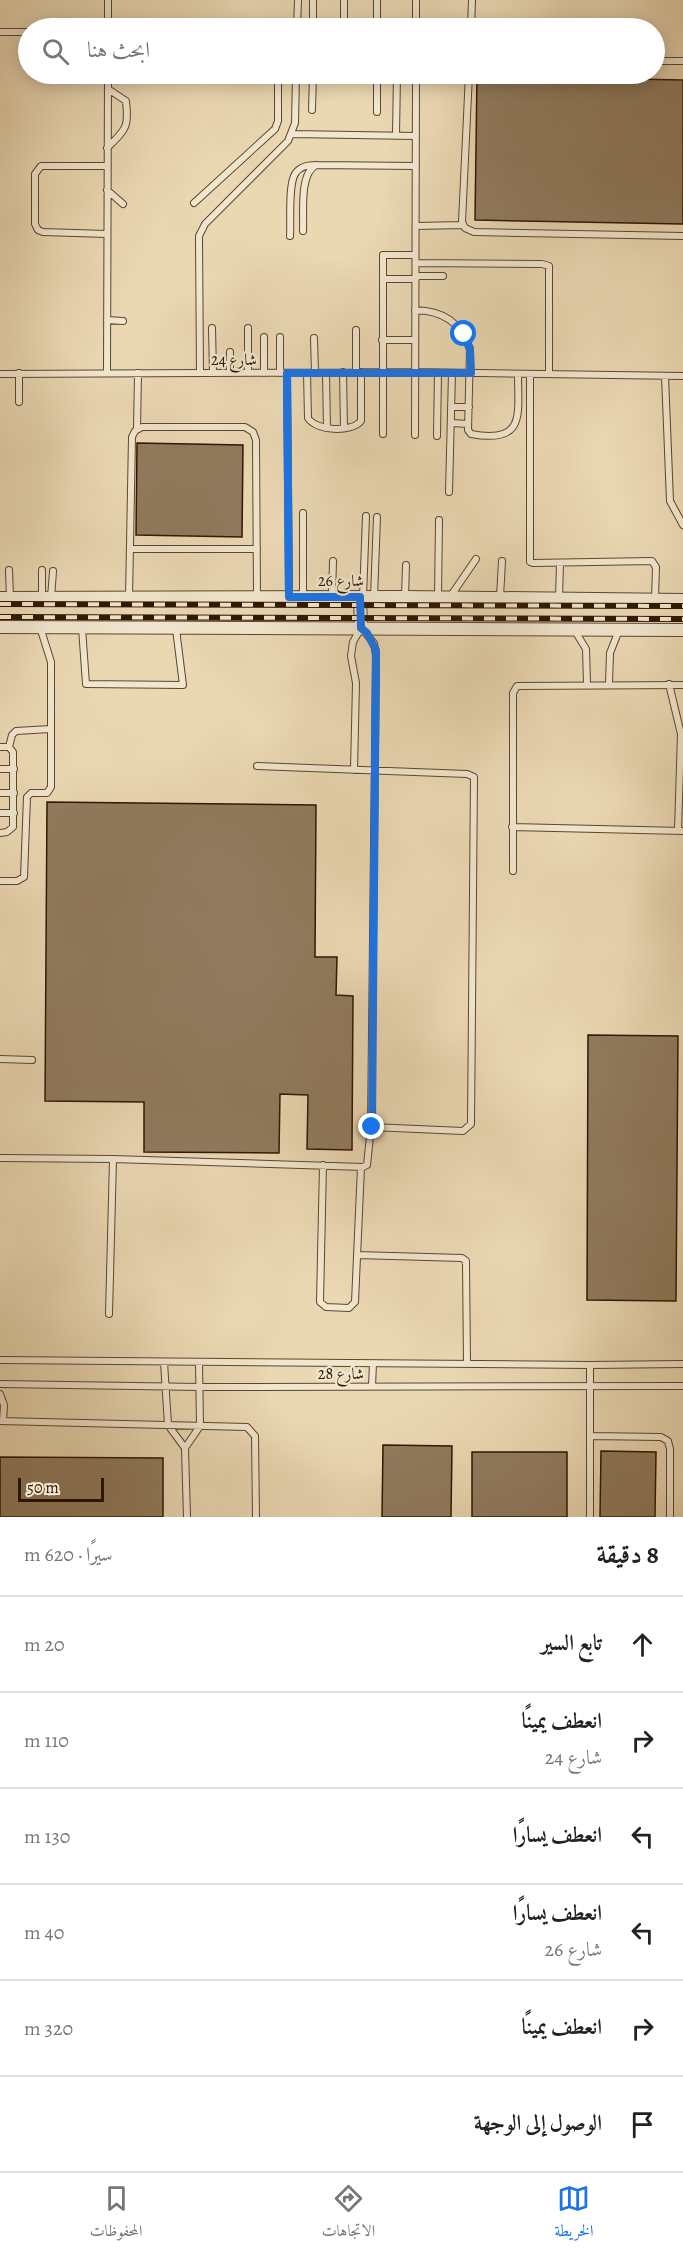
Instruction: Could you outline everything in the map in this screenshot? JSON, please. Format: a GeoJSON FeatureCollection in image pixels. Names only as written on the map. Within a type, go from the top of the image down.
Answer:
{"type":"FeatureCollection","features":[{"type":"Feature","properties":{"kind":"street","name":"شارع 26"},"geometry":{"type":"LineString","coordinates":[[5,598],[257,596],[683,600]]}},
{"type":"Feature","properties":{"kind":"street"},"geometry":{"type":"LineString","coordinates":[[361,628],[365,597]]}},
{"type":"Feature","properties":{"kind":"street"},"geometry":{"type":"LineString","coordinates":[[0,627],[683,630]]}},
{"type":"Feature","properties":{"kind":"lane"},"geometry":{"type":"LineString","coordinates":[[108,0],[108,18]]}},
{"type":"Feature","properties":{"kind":"lane"},"geometry":{"type":"LineString","coordinates":[[297,18],[298,0]]}},
{"type":"Feature","properties":{"kind":"lane"},"geometry":{"type":"LineString","coordinates":[[313,0],[313,18]]}},
{"type":"Feature","properties":{"kind":"lane"},"geometry":{"type":"LineString","coordinates":[[344,0],[344,18]]}},
{"type":"Feature","properties":{"kind":"lane"},"geometry":{"type":"LineString","coordinates":[[377,0],[377,18]]}},
{"type":"Feature","properties":{"kind":"lane"},"geometry":{"type":"LineString","coordinates":[[416,0],[416,18]]}},
{"type":"Feature","properties":{"kind":"lane"},"geometry":{"type":"LineString","coordinates":[[471,18],[472,0]]}},
{"type":"Feature","properties":{"kind":"lane"},"geometry":{"type":"LineString","coordinates":[[0,32],[18,32]]}},
{"type":"Feature","properties":{"kind":"lane"},"geometry":{"type":"LineString","coordinates":[[665,61],[683,62]]}},
{"type":"Feature","properties":{"kind":"lane"},"geometry":{"type":"LineString","coordinates":[[106,373],[108,84]]}},
{"type":"Feature","properties":{"kind":"lane"},"geometry":{"type":"LineString","coordinates":[[194,204],[275,129],[278,121],[278,84]]}},
{"type":"Feature","properties":{"kind":"lane"},"geometry":{"type":"LineString","coordinates":[[200,373],[199,236],[205,224],[283,147],[292,134],[295,123],[296,84]]}},
{"type":"Feature","properties":{"kind":"lane"},"geometry":{"type":"LineString","coordinates":[[312,110],[313,84]]}},
{"type":"Feature","properties":{"kind":"lane"},"geometry":{"type":"LineString","coordinates":[[377,84],[377,112]]}},
{"type":"Feature","properties":{"kind":"lane"},"geometry":{"type":"LineString","coordinates":[[396,135],[397,84]]}},
{"type":"Feature","properties":{"kind":"lane"},"geometry":{"type":"LineString","coordinates":[[415,435],[416,84]]}},
{"type":"Feature","properties":{"kind":"lane"},"geometry":{"type":"LineString","coordinates":[[463,225],[469,84]]}},
{"type":"Feature","properties":{"kind":"lane"},"geometry":{"type":"LineString","coordinates":[[107,148],[127,127],[126,101],[108,89]]}},
{"type":"Feature","properties":{"kind":"lane"},"geometry":{"type":"LineString","coordinates":[[292,134],[416,135]]}},
{"type":"Feature","properties":{"kind":"lane"},"geometry":{"type":"LineString","coordinates":[[290,236],[293,178],[302,167],[316,165],[416,166]]}},
{"type":"Feature","properties":{"kind":"lane"},"geometry":{"type":"LineString","coordinates":[[303,231],[305,178],[309,170],[316,165]]}},
{"type":"Feature","properties":{"kind":"lane"},"geometry":{"type":"LineString","coordinates":[[107,234],[40,231],[35,224],[35,184],[36,171],[41,166],[108,166]]}},
{"type":"Feature","properties":{"kind":"lane"},"geometry":{"type":"LineString","coordinates":[[107,190],[123,204]]}},
{"type":"Feature","properties":{"kind":"lane"},"geometry":{"type":"LineString","coordinates":[[416,226],[463,225],[474,232],[683,236]]}},
{"type":"Feature","properties":{"kind":"lane"},"geometry":{"type":"LineString","coordinates":[[383,434],[383,255],[416,255]]}},
{"type":"Feature","properties":{"kind":"lane"},"geometry":{"type":"LineString","coordinates":[[416,263],[542,264],[549,266],[549,374]]}},
{"type":"Feature","properties":{"kind":"lane"},"geometry":{"type":"LineString","coordinates":[[383,279],[443,276]]}},
{"type":"Feature","properties":{"kind":"lane"},"geometry":{"type":"LineString","coordinates":[[415,310],[432,310],[440,314],[459,328],[470,349],[468,424],[469,432],[473,435],[501,436],[510,431],[518,417],[518,374]]}},
{"type":"Feature","properties":{"kind":"lane"},"geometry":{"type":"LineString","coordinates":[[107,320],[123,321]]}},
{"type":"Feature","properties":{"kind":"lane"},"geometry":{"type":"LineString","coordinates":[[212,328],[213,373]]}},
{"type":"Feature","properties":{"kind":"lane"},"geometry":{"type":"LineString","coordinates":[[248,328],[248,373]]}},
{"type":"Feature","properties":{"kind":"lane"},"geometry":{"type":"LineString","coordinates":[[307,373],[308,418],[317,427],[354,427],[361,421],[356,330]]}},
{"type":"Feature","properties":{"kind":"lane"},"geometry":{"type":"LineString","coordinates":[[264,337],[264,373]]}},
{"type":"Feature","properties":{"kind":"lane"},"geometry":{"type":"LineString","coordinates":[[280,337],[284,373],[289,597]]}},
{"type":"Feature","properties":{"kind":"lane"},"geometry":{"type":"LineString","coordinates":[[314,338],[315,373]]}},
{"type":"Feature","properties":{"kind":"lane"},"geometry":{"type":"LineString","coordinates":[[382,340],[415,340]]}},
{"type":"Feature","properties":{"kind":"lane"},"geometry":{"type":"LineString","coordinates":[[230,352],[230,373]]}},
{"type":"Feature","properties":{"kind":"lane"},"geometry":{"type":"LineString","coordinates":[[343,372],[344,428]]}},
{"type":"Feature","properties":{"kind":"lane","name":"شارع 24"},"geometry":{"type":"LineString","coordinates":[[0,374],[415,372],[683,376]]}},
{"type":"Feature","properties":{"kind":"lane"},"geometry":{"type":"LineString","coordinates":[[19,373],[19,402]]}},
{"type":"Feature","properties":{"kind":"lane"},"geometry":{"type":"LineString","coordinates":[[129,598],[132,437],[137,429],[138,373]]}},
{"type":"Feature","properties":{"kind":"lane"},"geometry":{"type":"LineString","coordinates":[[326,373],[327,428]]}},
{"type":"Feature","properties":{"kind":"lane"},"geometry":{"type":"LineString","coordinates":[[437,436],[438,373]]}},
{"type":"Feature","properties":{"kind":"lane"},"geometry":{"type":"LineString","coordinates":[[449,492],[452,373]]}},
{"type":"Feature","properties":{"kind":"lane"},"geometry":{"type":"LineString","coordinates":[[530,374],[529,559],[533,563],[652,561],[656,567],[655,600]]}},
{"type":"Feature","properties":{"kind":"lane"},"geometry":{"type":"LineString","coordinates":[[665,376],[670,501],[683,525]]}},
{"type":"Feature","properties":{"kind":"lane"},"geometry":{"type":"LineString","coordinates":[[451,407],[469,407]]}},
{"type":"Feature","properties":{"kind":"lane"},"geometry":{"type":"LineString","coordinates":[[451,423],[468,424]]}},
{"type":"Feature","properties":{"kind":"lane"},"geometry":{"type":"LineString","coordinates":[[137,429],[142,427],[245,427],[253,432],[256,440],[257,596]]}},
{"type":"Feature","properties":{"kind":"lane"},"geometry":{"type":"LineString","coordinates":[[303,513],[303,597]]}},
{"type":"Feature","properties":{"kind":"lane"},"geometry":{"type":"LineString","coordinates":[[365,597],[366,516]]}},
{"type":"Feature","properties":{"kind":"lane"},"geometry":{"type":"LineString","coordinates":[[365,597],[377,517]]}},
{"type":"Feature","properties":{"kind":"lane"},"geometry":{"type":"LineString","coordinates":[[439,520],[444,597]]}},
{"type":"Feature","properties":{"kind":"lane"},"geometry":{"type":"LineString","coordinates":[[131,549],[257,549]]}},
{"type":"Feature","properties":{"kind":"lane"},"geometry":{"type":"LineString","coordinates":[[444,597],[476,559]]}},
{"type":"Feature","properties":{"kind":"lane"},"geometry":{"type":"LineString","coordinates":[[332,597],[333,561]]}},
{"type":"Feature","properties":{"kind":"lane"},"geometry":{"type":"LineString","coordinates":[[500,597],[502,561]]}},
{"type":"Feature","properties":{"kind":"lane"},"geometry":{"type":"LineString","coordinates":[[559,598],[560,563]]}},
{"type":"Feature","properties":{"kind":"lane"},"geometry":{"type":"LineString","coordinates":[[405,597],[406,565]]}},
{"type":"Feature","properties":{"kind":"lane"},"geometry":{"type":"LineString","coordinates":[[5,598],[9,570]]}},
{"type":"Feature","properties":{"kind":"lane"},"geometry":{"type":"LineString","coordinates":[[42,570],[47,598]]}},
{"type":"Feature","properties":{"kind":"lane"},"geometry":{"type":"LineString","coordinates":[[47,598],[53,570]]}},
{"type":"Feature","properties":{"kind":"lane"},"geometry":{"type":"LineString","coordinates":[[0,881],[17,881],[24,878],[26,874],[27,800],[31,793],[47,793],[51,789],[51,662],[40,627]]}},
{"type":"Feature","properties":{"kind":"lane"},"geometry":{"type":"LineString","coordinates":[[82,628],[86,684],[183,685],[176,629]]}},
{"type":"Feature","properties":{"kind":"lane"},"geometry":{"type":"LineString","coordinates":[[0,1158],[113,1159],[361,1167],[367,1165],[372,1127],[376,650],[367,633],[361,628],[353,642],[351,656],[356,683],[354,770]]}},
{"type":"Feature","properties":{"kind":"lane"},"geometry":{"type":"LineString","coordinates":[[573,628],[586,649],[586,684]]}},
{"type":"Feature","properties":{"kind":"lane"},"geometry":{"type":"LineString","coordinates":[[609,684],[610,653],[620,629]]}},
{"type":"Feature","properties":{"kind":"lane"},"geometry":{"type":"LineString","coordinates":[[513,871],[514,689],[522,684],[683,685]]}},
{"type":"Feature","properties":{"kind":"lane"},"geometry":{"type":"LineString","coordinates":[[512,826],[681,831],[681,734],[669,684]]}},
{"type":"Feature","properties":{"kind":"lane"},"geometry":{"type":"LineString","coordinates":[[9,747],[12,735],[16,731],[50,729]]}},
{"type":"Feature","properties":{"kind":"lane"},"geometry":{"type":"LineString","coordinates":[[0,747],[9,747]]}},
{"type":"Feature","properties":{"kind":"lane"},"geometry":{"type":"LineString","coordinates":[[0,833],[8,832],[13,827],[14,769],[13,752],[9,747]]}},
{"type":"Feature","properties":{"kind":"lane"},"geometry":{"type":"LineString","coordinates":[[257,766],[471,775],[475,781],[471,1122],[468,1129],[463,1131],[372,1127]]}},
{"type":"Feature","properties":{"kind":"lane"},"geometry":{"type":"LineString","coordinates":[[0,769],[14,769]]}},
{"type":"Feature","properties":{"kind":"lane"},"geometry":{"type":"LineString","coordinates":[[0,793],[14,793]]}},
{"type":"Feature","properties":{"kind":"lane"},"geometry":{"type":"LineString","coordinates":[[0,813],[14,813]]}},
{"type":"Feature","properties":{"kind":"lane"},"geometry":{"type":"LineString","coordinates":[[0,1059],[32,1059]]}},
{"type":"Feature","properties":{"kind":"lane"},"geometry":{"type":"LineString","coordinates":[[109,1314],[113,1159]]}},
{"type":"Feature","properties":{"kind":"lane"},"geometry":{"type":"LineString","coordinates":[[323,1166],[320,1302],[322,1306],[349,1308],[355,1302],[361,1167]]}},
{"type":"Feature","properties":{"kind":"lane"},"geometry":{"type":"LineString","coordinates":[[357,1255],[462,1258],[466,1261],[466,1364]]}},
{"type":"Feature","properties":{"kind":"lane","name":"شارع 28"},"geometry":{"type":"LineString","coordinates":[[0,1360],[373,1364],[683,1364]]}},
{"type":"Feature","properties":{"kind":"lane"},"geometry":{"type":"LineString","coordinates":[[164,1362],[168,1425],[185,1448],[187,1517]]}},
{"type":"Feature","properties":{"kind":"lane"},"geometry":{"type":"LineString","coordinates":[[185,1448],[200,1426],[199,1362]]}},
{"type":"Feature","properties":{"kind":"lane"},"geometry":{"type":"LineString","coordinates":[[372,1386],[373,1364]]}},
{"type":"Feature","properties":{"kind":"lane"},"geometry":{"type":"LineString","coordinates":[[590,1365],[590,1517]]}},
{"type":"Feature","properties":{"kind":"lane","name":"شارع 28"},"geometry":{"type":"LineString","coordinates":[[0,1384],[200,1387],[683,1386]]}},
{"type":"Feature","properties":{"kind":"lane"},"geometry":{"type":"LineString","coordinates":[[0,1394],[4,1405],[2,1421],[240,1426],[252,1431],[255,1442],[256,1517]]}},
{"type":"Feature","properties":{"kind":"lane"},"geometry":{"type":"LineString","coordinates":[[591,1436],[661,1437],[668,1441],[670,1517]]}},
{"type":"Feature","properties":{"kind":"building"},"geometry":{"type":"Polygon","coordinates":[[[665,80],[683,80],[683,224],[475,220],[477,84],[665,84],[665,80]]]}},
{"type":"Feature","properties":{"kind":"building"},"geometry":{"type":"Polygon","coordinates":[[[137,443],[243,445],[242,537],[136,535],[137,443]]]}},
{"type":"Feature","properties":{"kind":"building"},"geometry":{"type":"Polygon","coordinates":[[[47,802],[316,805],[315,957],[337,957],[336,995],[353,996],[352,1150],[307,1149],[308,1095],[280,1094],[279,1153],[144,1152],[144,1102],[45,1101],[47,802]]]}},
{"type":"Feature","properties":{"kind":"building"},"geometry":{"type":"Polygon","coordinates":[[[588,1035],[678,1036],[676,1301],[587,1300],[588,1035]]]}},
{"type":"Feature","properties":{"kind":"building"},"geometry":{"type":"Polygon","coordinates":[[[383,1445],[452,1446],[451,1517],[382,1517],[383,1445]]]}},
{"type":"Feature","properties":{"kind":"building"},"geometry":{"type":"Polygon","coordinates":[[[601,1451],[656,1452],[655,1517],[600,1517],[601,1451]]]}},
{"type":"Feature","properties":{"kind":"building"},"geometry":{"type":"Polygon","coordinates":[[[472,1452],[567,1452],[567,1517],[472,1517],[472,1452]]]}},
{"type":"Feature","properties":{"kind":"building"},"geometry":{"type":"Polygon","coordinates":[[[0,1457],[163,1458],[163,1517],[0,1517],[0,1457]]]}},
{"type":"Feature","properties":{"kind":"railway"},"geometry":{"type":"LineString","coordinates":[[0,604],[683,606]]}},
{"type":"Feature","properties":{"kind":"railway"},"geometry":{"type":"LineString","coordinates":[[0,617],[683,619]]}},
{"type":"Feature","properties":{"kind":"route"},"geometry":{"type":"LineString","coordinates":[[372,1127],[376,650],[374,643],[361,628],[360,597],[289,597],[287,373],[471,373],[470,349],[464,334]]}}]}
